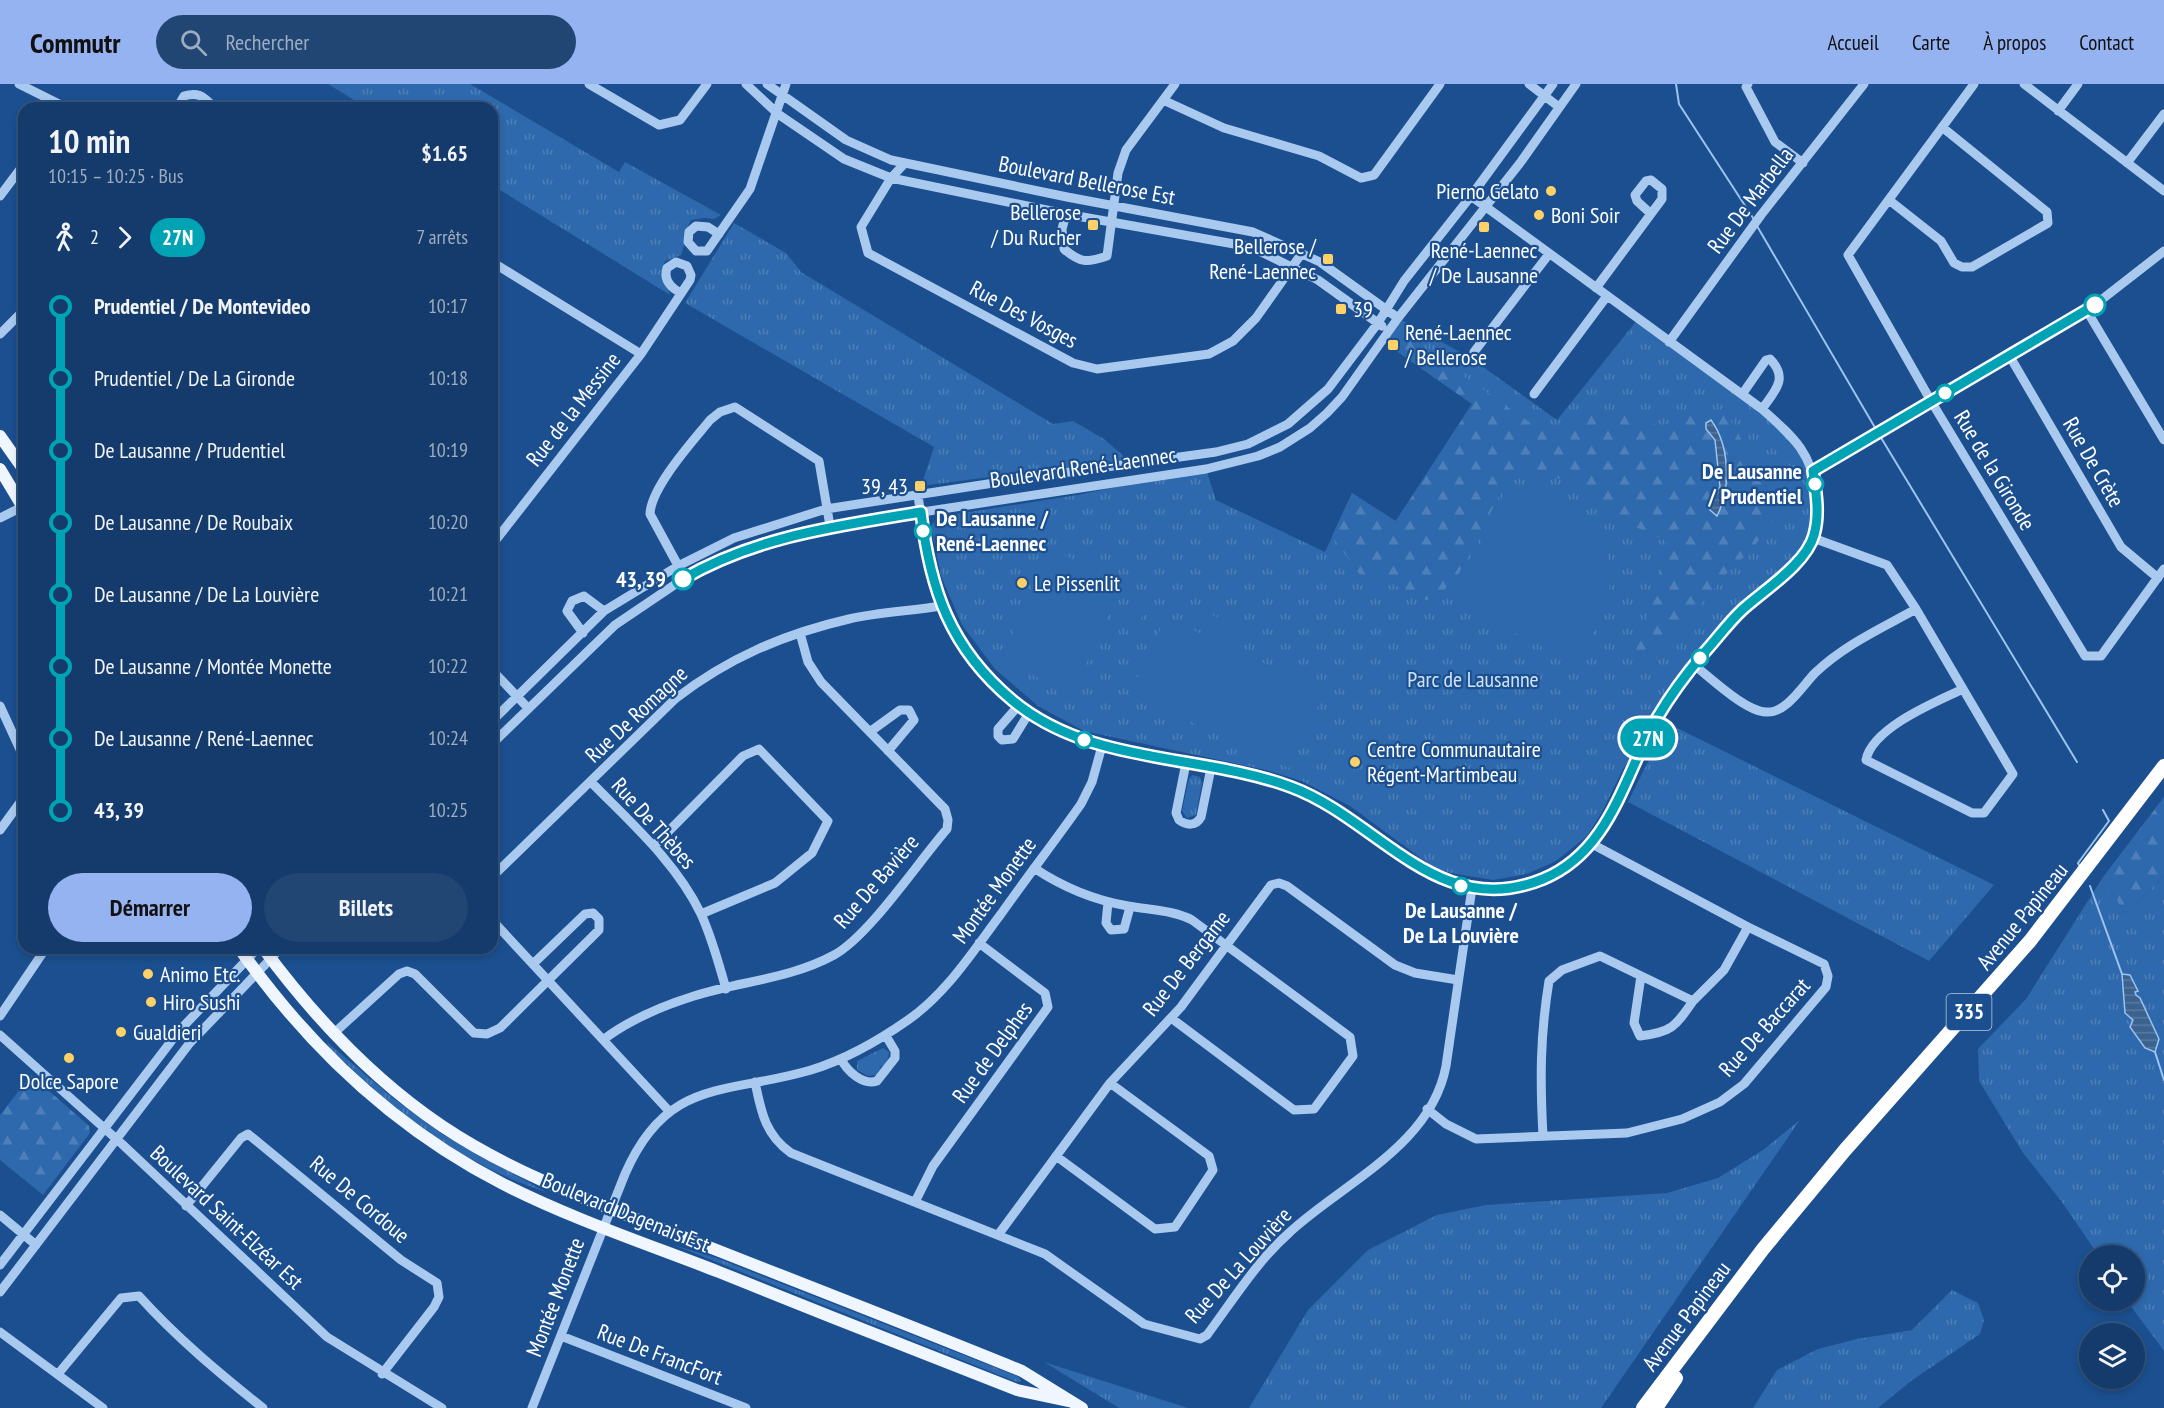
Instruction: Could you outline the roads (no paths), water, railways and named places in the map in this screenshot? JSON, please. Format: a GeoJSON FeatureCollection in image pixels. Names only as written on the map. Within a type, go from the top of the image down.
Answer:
{"type":"FeatureCollection","features":[{"type":"Feature","properties":{"kind":"highway","name":"Avenue Papineau"},"geometry":{"type":"LineString","coordinates":[[1643,1408],[1762,1249],[1845,1150],[2030,941],[2164,766]]}},
{"type":"Feature","properties":{"kind":"highway","name":"Avenue Papineau"},"geometry":{"type":"LineString","coordinates":[[1656,1408],[1762,1249]]}},
{"type":"Feature","properties":{"kind":"main road"},"geometry":{"type":"LineString","coordinates":[[0,436],[18,462]]}},
{"type":"Feature","properties":{"kind":"main road"},"geometry":{"type":"LineString","coordinates":[[0,469],[18,498]]}},
{"type":"Feature","properties":{"kind":"main road","name":"Boulevard Dagenais Est"},"geometry":{"type":"LineString","coordinates":[[243,954],[297,1023],[331,1059],[408,1125],[451,1154],[504,1184],[603,1227],[1017,1390],[1068,1401]]}},
{"type":"Feature","properties":{"kind":"main road","name":"Boulevard Dagenais Est"},"geometry":{"type":"LineString","coordinates":[[268,954],[333,1034],[399,1094],[462,1139],[530,1175],[1022,1371],[1082,1408]]}},
{"type":"Feature","properties":{"kind":"street"},"geometry":{"type":"LineString","coordinates":[[19,84],[55,102]]}},
{"type":"Feature","properties":{"kind":"street"},"geometry":{"type":"LineString","coordinates":[[589,84],[659,125],[680,120],[707,84]]}},
{"type":"Feature","properties":{"kind":"street","name":"Boulevard Bellerose Est"},"geometry":{"type":"LineString","coordinates":[[746,84],[778,114],[844,159],[891,178],[1111,223],[1251,247],[1318,280],[1389,331]]}},
{"type":"Feature","properties":{"kind":"street","name":"Boulevard Bellerose Est"},"geometry":{"type":"LineString","coordinates":[[767,84],[783,98],[846,140],[891,160],[1253,232],[1320,262],[1398,318]]}},
{"type":"Feature","properties":{"kind":"street"},"geometry":{"type":"LineString","coordinates":[[719,234],[750,189],[778,114],[786,84]]}},
{"type":"Feature","properties":{"kind":"street"},"geometry":{"type":"LineString","coordinates":[[1111,223],[1118,173],[1126,150],[1175,84]]}},
{"type":"Feature","properties":{"kind":"street"},"geometry":{"type":"LineString","coordinates":[[1163,100],[1224,128],[1319,156],[1361,178],[1374,175],[1440,84]]}},
{"type":"Feature","properties":{"kind":"street"},"geometry":{"type":"LineString","coordinates":[[1529,84],[1559,107]]}},
{"type":"Feature","properties":{"kind":"street","name":"Boulevard René-Laennec"},"geometry":{"type":"LineString","coordinates":[[498,715],[604,610],[678,566],[734,538],[826,509],[1215,452],[1248,444],[1288,424],[1308,409],[1328,389],[1378,323],[1404,281],[1472,196],[1553,84]]}},
{"type":"Feature","properties":{"kind":"street","name":"Boulevard René-Laennec"},"geometry":{"type":"LineString","coordinates":[[498,738],[615,625],[686,578],[757,545],[830,526],[1206,469],[1258,456],[1296,436],[1327,413],[1342,397],[1398,318],[1485,208],[1576,84]]}},
{"type":"Feature","properties":{"kind":"street"},"geometry":{"type":"LineString","coordinates":[[1748,84],[1746,87],[1775,142],[1803,163]]}},
{"type":"Feature","properties":{"kind":"street","name":"Rue De Marbella"},"geometry":{"type":"LineString","coordinates":[[1669,342],[1761,215],[1864,84]]}},
{"type":"Feature","properties":{"kind":"street","name":"Rue de la Gironde"},"geometry":{"type":"LineString","coordinates":[[1974,84],[1848,255],[1931,401],[2085,656],[2101,656],[2164,569]]}},
{"type":"Feature","properties":{"kind":"street"},"geometry":{"type":"LineString","coordinates":[[2024,84],[2164,191]]}},
{"type":"Feature","properties":{"kind":"street"},"geometry":{"type":"LineString","coordinates":[[2058,111],[2078,84]]}},
{"type":"Feature","properties":{"kind":"street"},"geometry":{"type":"LineString","coordinates":[[180,102],[184,96],[194,94],[204,97],[209,102]]}},
{"type":"Feature","properties":{"kind":"street"},"geometry":{"type":"LineString","coordinates":[[2127,163],[2164,114]]}},
{"type":"Feature","properties":{"kind":"street"},"geometry":{"type":"LineString","coordinates":[[1889,200],[1941,241],[1954,263],[1962,267],[1972,267],[2048,222],[2047,212],[1942,127]]}},
{"type":"Feature","properties":{"kind":"street","name":"Rue Des Vosges"},"geometry":{"type":"LineString","coordinates":[[905,163],[891,178],[861,227],[868,253],[1073,363],[1097,369],[1209,354],[1233,341],[1256,318],[1302,253]]}},
{"type":"Feature","properties":{"kind":"street"},"geometry":{"type":"LineString","coordinates":[[0,196],[18,172]]}},
{"type":"Feature","properties":{"kind":"street"},"geometry":{"type":"LineString","coordinates":[[918,496],[928,567],[941,606],[957,636],[980,668],[1029,713],[1059,730],[1101,746],[1273,782],[1306,793],[1338,810],[1420,869],[1447,881],[1472,888],[1505,888],[1544,879],[1571,862],[1592,844],[1614,808],[1657,718],[1694,665],[1740,612],[1794,565],[1814,538],[1818,506],[1813,471],[1796,440],[1762,408],[1485,208],[1472,196]]}},
{"type":"Feature","properties":{"kind":"street","name":"Boulevard Bellerose Est"},"geometry":{"type":"LineString","coordinates":[[1066,214],[1062,229],[1064,249],[1076,260],[1092,261],[1107,256],[1111,223]]}},
{"type":"Feature","properties":{"kind":"street"},"geometry":{"type":"LineString","coordinates":[[1596,288],[1651,214]]}},
{"type":"Feature","properties":{"kind":"street"},"geometry":{"type":"LineString","coordinates":[[1813,471],[2087,311],[2164,251]]}},
{"type":"Feature","properties":{"kind":"street"},"geometry":{"type":"LineString","coordinates":[[1474,352],[1549,254]]}},
{"type":"Feature","properties":{"kind":"street"},"geometry":{"type":"LineString","coordinates":[[498,266],[641,354]]}},
{"type":"Feature","properties":{"kind":"street","name":"Rue de la Messine"},"geometry":{"type":"LineString","coordinates":[[498,537],[641,354],[681,293]]}},
{"type":"Feature","properties":{"kind":"street"},"geometry":{"type":"LineString","coordinates":[[1534,394],[1607,296]]}},
{"type":"Feature","properties":{"kind":"street"},"geometry":{"type":"LineString","coordinates":[[2087,311],[2164,440]]}},
{"type":"Feature","properties":{"kind":"street"},"geometry":{"type":"LineString","coordinates":[[0,334],[18,316]]}},
{"type":"Feature","properties":{"kind":"street","name":"Rue De Crète"},"geometry":{"type":"LineString","coordinates":[[2009,355],[2121,547],[2158,578]]}},
{"type":"Feature","properties":{"kind":"street"},"geometry":{"type":"LineString","coordinates":[[1743,393],[1766,360],[1773,361],[1781,376],[1781,382],[1762,408]]}},
{"type":"Feature","properties":{"kind":"street"},"geometry":{"type":"LineString","coordinates":[[686,578],[650,514],[650,506],[695,439],[710,420],[720,412],[735,407],[743,410],[819,461],[830,526]]}},
{"type":"Feature","properties":{"kind":"street"},"geometry":{"type":"LineString","coordinates":[[0,518],[18,510]]}},
{"type":"Feature","properties":{"kind":"street"},"geometry":{"type":"LineString","coordinates":[[1814,538],[1887,565],[1916,609],[2013,774],[1984,813],[1972,813],[1866,760],[1868,749],[1905,718],[1963,689]]}},
{"type":"Feature","properties":{"kind":"street"},"geometry":{"type":"LineString","coordinates":[[583,633],[567,611],[572,601],[584,596],[604,610]]}},
{"type":"Feature","properties":{"kind":"street","name":"Rue De Romagne"},"geometry":{"type":"LineString","coordinates":[[498,871],[675,699],[708,674],[753,650],[851,618],[941,606]]}},
{"type":"Feature","properties":{"kind":"street"},"geometry":{"type":"LineString","coordinates":[[1694,665],[1754,710],[1769,713],[1783,707],[1816,671],[1854,643],[1916,609]]}},
{"type":"Feature","properties":{"kind":"street","name":"Rue De Bavière"},"geometry":{"type":"LineString","coordinates":[[604,1039],[624,1024],[654,1010],[696,996],[798,972],[837,954],[866,927],[946,829],[945,809],[821,682],[808,662],[800,633]]}},
{"type":"Feature","properties":{"kind":"street"},"geometry":{"type":"LineString","coordinates":[[498,676],[528,708]]}},
{"type":"Feature","properties":{"kind":"street"},"geometry":{"type":"LineString","coordinates":[[1019,705],[998,729],[1001,739],[1006,741],[1012,739],[1029,713]]}},
{"type":"Feature","properties":{"kind":"street"},"geometry":{"type":"LineString","coordinates":[[1,709],[18,745]]}},
{"type":"Feature","properties":{"kind":"street"},"geometry":{"type":"LineString","coordinates":[[871,731],[900,710],[909,710],[914,720],[888,751]]}},
{"type":"Feature","properties":{"kind":"street","name":"Montée Monette"},"geometry":{"type":"LineString","coordinates":[[532,1408],[637,1147],[652,1127],[669,1111],[699,1095],[809,1070],[841,1059],[886,1036],[933,999],[979,943],[1084,798],[1101,746]]}},
{"type":"Feature","properties":{"kind":"street"},"geometry":{"type":"LineString","coordinates":[[654,846],[743,756],[759,749],[828,821],[812,853],[775,883],[701,914]]}},
{"type":"Feature","properties":{"kind":"street"},"geometry":{"type":"LineString","coordinates":[[1186,763],[1176,813],[1181,822],[1189,824],[1201,818],[1211,768]]}},
{"type":"Feature","properties":{"kind":"street","name":"Rue De Thèbes"},"geometry":{"type":"LineString","coordinates":[[591,782],[654,846],[676,874],[701,914],[726,989]]}},
{"type":"Feature","properties":{"kind":"street"},"geometry":{"type":"LineString","coordinates":[[0,830],[18,805]]}},
{"type":"Feature","properties":{"kind":"street","name":"Rue De Baccarat"},"geometry":{"type":"LineString","coordinates":[[1427,1109],[1446,1124],[1476,1139],[1627,1133],[1682,1119],[1720,1102],[1744,1084],[1813,1006],[1826,987],[1828,976],[1824,964],[1748,927],[1592,844]]}},
{"type":"Feature","properties":{"kind":"street"},"geometry":{"type":"LineString","coordinates":[[1034,868],[1067,889],[1108,902],[1185,916],[1350,1037],[1353,1056],[1314,1108],[1294,1110],[1171,1018]]}},
{"type":"Feature","properties":{"kind":"street","name":"Rue De Bergame"},"geometry":{"type":"LineString","coordinates":[[998,1235],[1110,1083],[1171,1018],[1268,889],[1279,883],[1287,886],[1395,965],[1415,973],[1458,980]]}},
{"type":"Feature","properties":{"kind":"street","name":"Rue De La Louvière"},"geometry":{"type":"LineString","coordinates":[[755,1082],[766,1128],[783,1147],[800,1157],[1051,1257],[1144,1324],[1191,1339],[1200,1339],[1207,1335],[1275,1246],[1318,1207],[1379,1165],[1439,1092],[1444,1076],[1472,888]]}},
{"type":"Feature","properties":{"kind":"street"},"geometry":{"type":"LineString","coordinates":[[1108,902],[1106,923],[1111,930],[1115,931],[1127,926],[1130,906]]}},
{"type":"Feature","properties":{"kind":"street"},"geometry":{"type":"LineString","coordinates":[[333,1034],[399,974],[407,970],[415,974],[474,1033],[487,1034],[500,1028],[599,930],[599,919],[592,913],[585,914],[534,963]]}},
{"type":"Feature","properties":{"kind":"street"},"geometry":{"type":"LineString","coordinates":[[498,926],[669,1111]]}},
{"type":"Feature","properties":{"kind":"street"},"geometry":{"type":"LineString","coordinates":[[1641,976],[1634,1023],[1640,1036],[1664,1033],[1681,1019],[1693,1001],[1724,969],[1748,927]]}},
{"type":"Feature","properties":{"kind":"street","name":"Rue de Delphes"},"geometry":{"type":"LineString","coordinates":[[915,1202],[930,1170],[1048,1007],[1045,993],[979,943]]}},
{"type":"Feature","properties":{"kind":"street"},"geometry":{"type":"LineString","coordinates":[[0,1016],[42,954]]}},
{"type":"Feature","properties":{"kind":"street"},"geometry":{"type":"LineString","coordinates":[[0,1265],[187,1022],[252,954]]}},
{"type":"Feature","properties":{"kind":"street"},"geometry":{"type":"LineString","coordinates":[[0,1292],[191,1042],[257,972],[266,954]]}},
{"type":"Feature","properties":{"kind":"street"},"geometry":{"type":"LineString","coordinates":[[1544,1136],[1539,1073],[1542,1025],[1549,981],[1562,970],[1600,956],[1693,1001]]}},
{"type":"Feature","properties":{"kind":"street","name":"Boulevard Saint-Elzéar Est"},"geometry":{"type":"LineString","coordinates":[[0,1035],[116,1139],[327,1337],[382,1374],[442,1408]]}},
{"type":"Feature","properties":{"kind":"street"},"geometry":{"type":"LineString","coordinates":[[841,1059],[856,1075],[868,1082],[877,1082],[895,1058],[895,1051],[886,1036]]}},
{"type":"Feature","properties":{"kind":"street"},"geometry":{"type":"LineString","coordinates":[[1056,1156],[1155,1229],[1175,1227],[1212,1170],[1209,1156],[1110,1083]]}},
{"type":"Feature","properties":{"kind":"street","name":"Rue De Cordoue"},"geometry":{"type":"LineString","coordinates":[[186,1206],[242,1138],[248,1134],[401,1260],[437,1283],[440,1297],[434,1307],[382,1374]]}},
{"type":"Feature","properties":{"kind":"street"},"geometry":{"type":"LineString","coordinates":[[0,1215],[36,1245]]}},
{"type":"Feature","properties":{"kind":"street"},"geometry":{"type":"LineString","coordinates":[[58,1374],[121,1298],[139,1296],[161,1320],[215,1370],[263,1408]]}},
{"type":"Feature","properties":{"kind":"street"},"geometry":{"type":"LineString","coordinates":[[0,1332],[103,1408]]}},
{"type":"Feature","properties":{"kind":"street","name":"Rue De FrancFort"},"geometry":{"type":"LineString","coordinates":[[561,1336],[746,1408]]}},
{"type":"Feature","properties":{"kind":"waterway"},"geometry":{"type":"LineString","coordinates":[[1676,84],[1679,104],[1755,221]]}},
{"type":"Feature","properties":{"kind":"waterway"},"geometry":{"type":"LineString","coordinates":[[1757,226],[1877,431]]}},
{"type":"Feature","properties":{"kind":"waterway"},"geometry":{"type":"LineString","coordinates":[[1880,436],[2077,762]]}},
{"type":"Feature","properties":{"kind":"waterway"},"geometry":{"type":"LineString","coordinates":[[2080,867],[2078,863],[2109,821],[2103,810]]}},
{"type":"Feature","properties":{"kind":"waterway"},"geometry":{"type":"LineString","coordinates":[[2090,886],[2122,974]]}},
{"type":"Feature","properties":{"kind":"waterway"},"geometry":{"type":"LineString","coordinates":[[2155,1052],[2164,1080]]}},
{"type":"Feature","properties":{"kind":"place","name":"Pierno Gelato"},"geometry":{"type":"Point","coordinates":[1551,191]}},
{"type":"Feature","properties":{"kind":"place","name":"Boni Soir"},"geometry":{"type":"Point","coordinates":[1539,215]}},
{"type":"Feature","properties":{"kind":"place","name":"Bellerose / Du Rucher"},"geometry":{"type":"Point","coordinates":[1093,225]}},
{"type":"Feature","properties":{"kind":"place","name":"René-Laennec / De Lausanne"},"geometry":{"type":"Point","coordinates":[1484,227]}},
{"type":"Feature","properties":{"kind":"place","name":"Bellerose / René-Laennec"},"geometry":{"type":"Point","coordinates":[1328,259]}},
{"type":"Feature","properties":{"kind":"place","name":"39"},"geometry":{"type":"Point","coordinates":[1341,309]}},
{"type":"Feature","properties":{"kind":"place","name":"René-Laennec / Bellerose"},"geometry":{"type":"Point","coordinates":[1393,345]}},
{"type":"Feature","properties":{"kind":"place","name":"De Lausanne / Prudentiel"},"geometry":{"type":"Point","coordinates":[1815,484]}},
{"type":"Feature","properties":{"kind":"place","name":"39, 43"},"geometry":{"type":"Point","coordinates":[920,486]}},
{"type":"Feature","properties":{"kind":"place","name":"De Lausanne / René-Laennec"},"geometry":{"type":"Point","coordinates":[923,531]}},
{"type":"Feature","properties":{"kind":"place","name":"43, 39"},"geometry":{"type":"Point","coordinates":[683,579]}},
{"type":"Feature","properties":{"kind":"place","name":"Le Pissenlit"},"geometry":{"type":"Point","coordinates":[1022,583]}},
{"type":"Feature","properties":{"kind":"place","name":"Centre Communautaire Régent-Martimbeau"},"geometry":{"type":"Point","coordinates":[1355,762]}},
{"type":"Feature","properties":{"kind":"place","name":"De Lausanne / De La Louvière"},"geometry":{"type":"Point","coordinates":[1461,886]}},
{"type":"Feature","properties":{"kind":"place","name":"Animo Etc."},"geometry":{"type":"Point","coordinates":[148,974]}},
{"type":"Feature","properties":{"kind":"place","name":"Hiro Sushi"},"geometry":{"type":"Point","coordinates":[151,1002]}},
{"type":"Feature","properties":{"kind":"place","name":"Gualdieri"},"geometry":{"type":"Point","coordinates":[121,1032]}},
{"type":"Feature","properties":{"kind":"place","name":"Dolce Sapore"},"geometry":{"type":"Point","coordinates":[69,1058]}},
{"type":"Feature","properties":{"kind":"park label","name":"Parc de Lausanne"},"geometry":{"type":"Point","coordinates":[1473,679]}}]}
